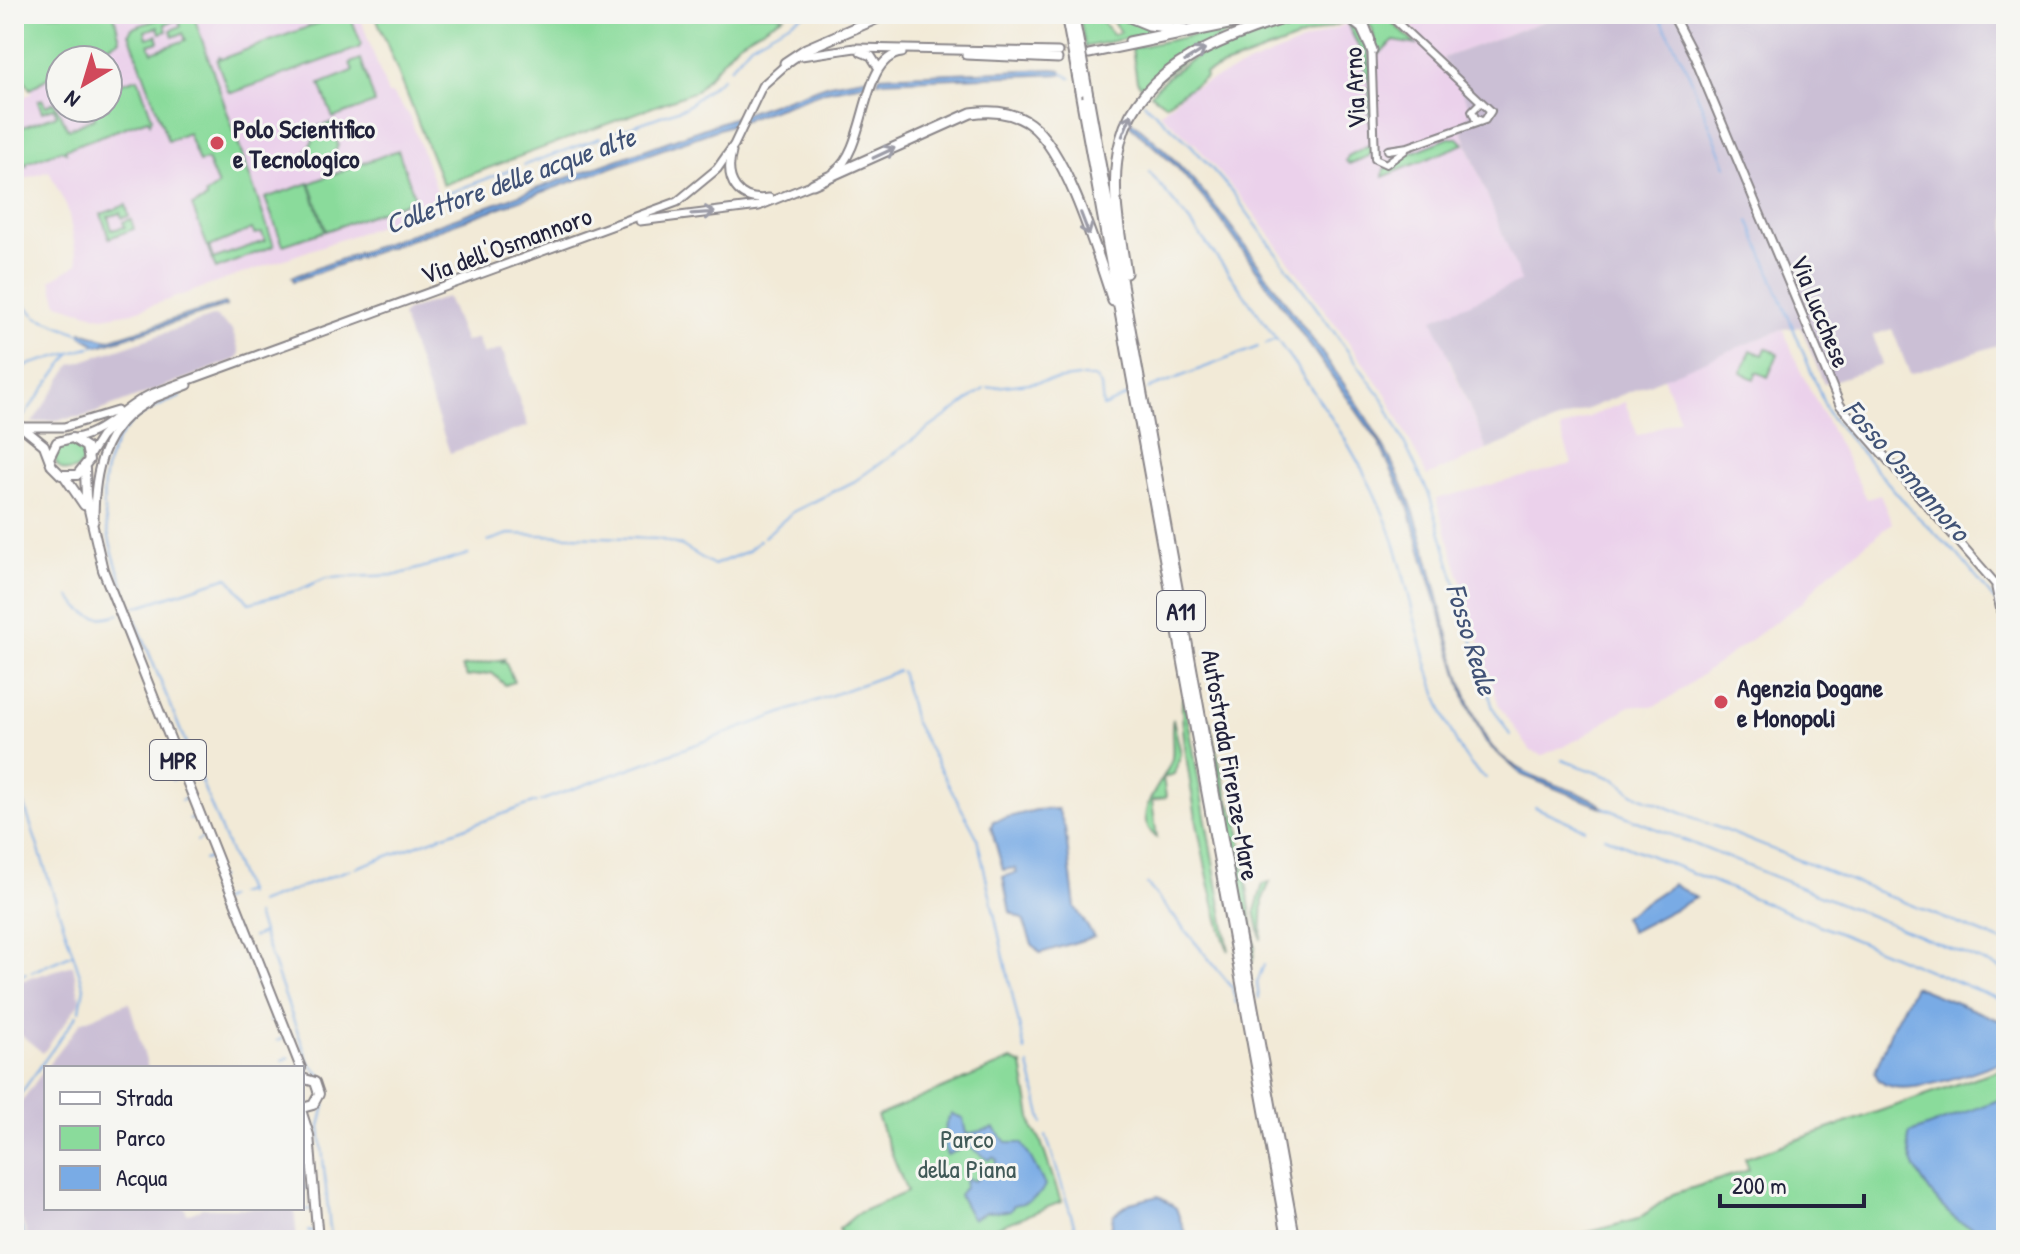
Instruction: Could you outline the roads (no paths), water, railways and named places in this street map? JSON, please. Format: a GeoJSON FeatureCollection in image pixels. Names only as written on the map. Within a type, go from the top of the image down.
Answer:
{"type":"FeatureCollection","features":[{"type":"Feature","properties":{"kind":"highway"},"geometry":{"type":"LineString","coordinates":[[785,63],[806,49],[887,14]]}},
{"type":"Feature","properties":{"kind":"highway","name":"Autostrada Firenze-Mare"},"geometry":{"type":"LineString","coordinates":[[1066,14],[1082,49]]}},
{"type":"Feature","properties":{"kind":"highway","name":"Autostrada Firenze-Mare"},"geometry":{"type":"LineString","coordinates":[[1073,14],[1082,49],[1084,93],[1295,1240]]}},
{"type":"Feature","properties":{"kind":"highway"},"geometry":{"type":"LineString","coordinates":[[1122,14],[1149,25],[1184,29]]}},
{"type":"Feature","properties":{"kind":"highway"},"geometry":{"type":"LineString","coordinates":[[1140,399],[1117,211],[1117,162],[1124,128],[1148,92],[1206,48],[1299,14]]}},
{"type":"Feature","properties":{"kind":"highway"},"geometry":{"type":"LineString","coordinates":[[1344,14],[1362,28],[1372,50]]}},
{"type":"Feature","properties":{"kind":"highway"},"geometry":{"type":"LineString","coordinates":[[813,184],[971,113],[1000,112],[1030,124],[1055,152],[1078,207],[1113,302],[1140,399]]}},
{"type":"Feature","properties":{"kind":"highway","name":"Autostrada Firenze-Mare"},"geometry":{"type":"LineString","coordinates":[[1140,399],[1288,1240]]}},
{"type":"Feature","properties":{"kind":"main road"},"geometry":{"type":"LineString","coordinates":[[1082,49],[1260,14]]}},
{"type":"Feature","properties":{"kind":"main road"},"geometry":{"type":"LineString","coordinates":[[1082,49],[1282,14]]}},
{"type":"Feature","properties":{"kind":"main road","name":"Via Lucchese"},"geometry":{"type":"LineString","coordinates":[[1672,14],[1710,92],[1840,405],[2006,596]]}},
{"type":"Feature","properties":{"kind":"main road","name":"Via dell'Osmannoro"},"geometry":{"type":"LineString","coordinates":[[20,427],[49,438],[75,438],[93,433],[123,409],[151,394],[626,224],[690,194],[710,177],[734,145],[765,82],[785,63],[814,51],[839,49],[1058,56],[899,53],[878,67],[847,160],[813,184],[746,209],[626,224]]}},
{"type":"Feature","properties":{"kind":"main road"},"geometry":{"type":"LineString","coordinates":[[839,49],[865,52],[878,67]]}},
{"type":"Feature","properties":{"kind":"main road"},"geometry":{"type":"LineString","coordinates":[[734,145],[729,170],[736,189],[751,198],[787,195]]}},
{"type":"Feature","properties":{"kind":"main road","name":"Via dell'Osmannoro"},"geometry":{"type":"LineString","coordinates":[[85,469],[101,437],[126,413],[293,342]]}},
{"type":"Feature","properties":{"kind":"main road","name":"MPR"},"geometry":{"type":"LineString","coordinates":[[93,531],[94,485],[110,439],[128,417],[166,395]]}},
{"type":"Feature","properties":{"kind":"main road"},"geometry":{"type":"LineString","coordinates":[[20,427],[73,426],[123,409]]}},
{"type":"Feature","properties":{"kind":"main road"},"geometry":{"type":"LineString","coordinates":[[20,427],[44,445],[54,469],[64,476],[74,476],[85,469]]}},
{"type":"Feature","properties":{"kind":"main road"},"geometry":{"type":"LineString","coordinates":[[75,438],[84,444],[89,456]]}},
{"type":"Feature","properties":{"kind":"main road"},"geometry":{"type":"LineString","coordinates":[[50,456],[53,447],[62,439]]}},
{"type":"Feature","properties":{"kind":"main road","name":"MPR"},"geometry":{"type":"LineString","coordinates":[[85,469],[93,531]]}},
{"type":"Feature","properties":{"kind":"main road","name":"MPR"},"geometry":{"type":"LineString","coordinates":[[64,476],[79,494],[122,619],[300,1066]]}},
{"type":"Feature","properties":{"kind":"main road","name":"Via Lucchese"},"geometry":{"type":"LineString","coordinates":[[1995,586],[2006,634]]}},
{"type":"Feature","properties":{"kind":"main road","name":"MPR"},"geometry":{"type":"LineString","coordinates":[[292,1049],[295,1066]]}},
{"type":"Feature","properties":{"kind":"main road"},"geometry":{"type":"LineString","coordinates":[[304,1074],[319,1091],[313,1105],[309,1135]]}},
{"type":"Feature","properties":{"kind":"main road"},"geometry":{"type":"LineString","coordinates":[[304,1109],[313,1105]]}},
{"type":"Feature","properties":{"kind":"main road"},"geometry":{"type":"LineString","coordinates":[[304,1117],[309,1135],[318,1240]]}},
{"type":"Feature","properties":{"kind":"street","name":"Via Arno"},"geometry":{"type":"LineString","coordinates":[[1355,14],[1370,33],[1375,158],[1380,164],[1391,160]]}},
{"type":"Feature","properties":{"kind":"street"},"geometry":{"type":"LineString","coordinates":[[1376,152],[1408,147],[1481,121],[1491,113],[1485,103],[1460,86],[1388,14]]}},
{"type":"Feature","properties":{"kind":"street"},"geometry":{"type":"LineString","coordinates":[[1451,131],[1472,112],[1476,104],[1485,103]]}},
{"type":"Feature","properties":{"kind":"street"},"geometry":{"type":"LineString","coordinates":[[1472,112],[1481,121]]}},
{"type":"Feature","properties":{"kind":"street"},"geometry":{"type":"LineString","coordinates":[[1388,150],[1391,160],[1408,147]]}},
{"type":"Feature","properties":{"kind":"water"},"geometry":{"type":"Polygon","coordinates":[[[1061,70],[1062,74],[878,81],[880,76],[1061,70]]]}},
{"type":"Feature","properties":{"kind":"water"},"geometry":{"type":"Polygon","coordinates":[[[870,77],[868,83],[825,91],[294,281],[292,277],[830,84],[870,77]]]}},
{"type":"Feature","properties":{"kind":"water"},"geometry":{"type":"Polygon","coordinates":[[[1131,121],[1178,164],[1219,212],[1328,361],[1389,457],[1413,510],[1454,659],[1487,740],[1514,766],[1596,801],[1603,808],[1522,775],[1486,743],[1466,701],[1407,503],[1378,441],[1217,214],[1177,167],[1129,124],[1131,121]]]}},
{"type":"Feature","properties":{"kind":"water"},"geometry":{"type":"Polygon","coordinates":[[[225,303],[226,306],[99,346],[81,336],[81,332],[108,340],[225,303]]]}},
{"type":"Feature","properties":{"kind":"water"},"geometry":{"type":"Polygon","coordinates":[[[1058,809],[1065,828],[1075,907],[1094,937],[1040,953],[1032,944],[1023,919],[1010,912],[1003,877],[1017,872],[1015,868],[1003,870],[991,827],[993,821],[1036,810],[1058,809]]]}},
{"type":"Feature","properties":{"kind":"water"},"geometry":{"type":"Polygon","coordinates":[[[1673,884],[1696,898],[1631,932],[1623,917],[1673,884]]]}},
{"type":"Feature","properties":{"kind":"water"},"geometry":{"type":"Polygon","coordinates":[[[1914,986],[2006,1023],[2006,1060],[1957,1077],[1914,1087],[1882,1083],[1875,1072],[1893,1025],[1914,986]]]}},
{"type":"Feature","properties":{"kind":"water"},"geometry":{"type":"Polygon","coordinates":[[[2006,1099],[2006,1235],[1970,1227],[1951,1216],[1923,1182],[1908,1144],[1910,1133],[2006,1099]]]}},
{"type":"Feature","properties":{"kind":"water"},"geometry":{"type":"Polygon","coordinates":[[[952,1114],[963,1118],[966,1134],[994,1128],[1007,1143],[1021,1143],[1045,1185],[1037,1197],[1014,1205],[1010,1211],[986,1212],[972,1219],[959,1195],[965,1187],[966,1178],[974,1181],[993,1168],[997,1160],[993,1157],[989,1160],[968,1146],[947,1155],[944,1133],[952,1114]]]}},
{"type":"Feature","properties":{"kind":"water"},"geometry":{"type":"Polygon","coordinates":[[[1158,1196],[1176,1208],[1185,1233],[1182,1240],[1126,1240],[1111,1231],[1113,1215],[1130,1203],[1158,1196]]]}},
{"type":"Feature","properties":{"kind":"waterway"},"geometry":{"type":"LineString","coordinates":[[730,68],[751,44],[805,14]]}},
{"type":"Feature","properties":{"kind":"waterway","name":"Fosso Osmannoro"},"geometry":{"type":"LineString","coordinates":[[1658,14],[1687,69],[1726,166]]}},
{"type":"Feature","properties":{"kind":"waterway","name":"Fosso Reale"},"geometry":{"type":"LineString","coordinates":[[1062,72],[1071,78]]}},
{"type":"Feature","properties":{"kind":"waterway","name":"Collettore delle acque alte"},"geometry":{"type":"LineString","coordinates":[[613,133],[686,107],[722,78]]}},
{"type":"Feature","properties":{"kind":"waterway"},"geometry":{"type":"LineString","coordinates":[[1144,103],[1191,145],[1233,193],[1384,401],[1429,494],[1493,708],[1510,735]]}},
{"type":"Feature","properties":{"kind":"waterway","name":"Collettore delle acque alte"},"geometry":{"type":"LineString","coordinates":[[524,165],[600,138]]}},
{"type":"Feature","properties":{"kind":"waterway","name":"Collettore delle acque alte"},"geometry":{"type":"LineString","coordinates":[[443,195],[513,169]]}},
{"type":"Feature","properties":{"kind":"waterway"},"geometry":{"type":"LineString","coordinates":[[1149,172],[1285,351],[1361,467],[1395,545],[1441,707],[1454,738],[1469,762],[1486,778]]}},
{"type":"Feature","properties":{"kind":"waterway","name":"Fosso Osmannoro"},"geometry":{"type":"LineString","coordinates":[[1749,221],[1829,415],[1914,513],[1959,556],[1995,601]]}},
{"type":"Feature","properties":{"kind":"waterway"},"geometry":{"type":"LineString","coordinates":[[14,294],[37,317],[83,335]]}},
{"type":"Feature","properties":{"kind":"waterway"},"geometry":{"type":"LineString","coordinates":[[1266,344],[1275,339]]}},
{"type":"Feature","properties":{"kind":"waterway"},"geometry":{"type":"LineString","coordinates":[[14,429],[71,353],[98,345]]}},
{"type":"Feature","properties":{"kind":"waterway"},"geometry":{"type":"LineString","coordinates":[[1148,389],[1258,347]]}},
{"type":"Feature","properties":{"kind":"waterway"},"geometry":{"type":"LineString","coordinates":[[14,369],[70,353]]}},
{"type":"Feature","properties":{"kind":"waterway"},"geometry":{"type":"LineString","coordinates":[[988,388],[1079,377]]}},
{"type":"Feature","properties":{"kind":"waterway"},"geometry":{"type":"LineString","coordinates":[[1082,377],[1094,377],[1101,386],[1103,407],[1129,395]]}},
{"type":"Feature","properties":{"kind":"waterway"},"geometry":{"type":"LineString","coordinates":[[764,537],[793,512],[855,481],[984,389]]}},
{"type":"Feature","properties":{"kind":"waterway"},"geometry":{"type":"LineString","coordinates":[[132,609],[116,562],[104,511],[108,462],[118,439],[136,419],[180,397]]}},
{"type":"Feature","properties":{"kind":"waterway"},"geometry":{"type":"LineString","coordinates":[[488,541],[509,534],[659,539],[682,546],[714,565],[748,551],[760,540]]}},
{"type":"Feature","properties":{"kind":"waterway"},"geometry":{"type":"LineString","coordinates":[[136,607],[228,577],[249,603],[299,590],[326,578],[397,575],[469,554]]}},
{"type":"Feature","properties":{"kind":"waterway"},"geometry":{"type":"LineString","coordinates":[[70,597],[91,616],[119,614]]}},
{"type":"Feature","properties":{"kind":"waterway"},"geometry":{"type":"LineString","coordinates":[[134,616],[247,894]]}},
{"type":"Feature","properties":{"kind":"waterway"},"geometry":{"type":"LineString","coordinates":[[540,801],[898,671]]}},
{"type":"Feature","properties":{"kind":"waterway"},"geometry":{"type":"LineString","coordinates":[[901,671],[914,721],[977,837],[1025,1051]]}},
{"type":"Feature","properties":{"kind":"waterway"},"geometry":{"type":"LineString","coordinates":[[1562,760],[1615,779],[1634,794],[2006,943]]}},
{"type":"Feature","properties":{"kind":"waterway"},"geometry":{"type":"LineString","coordinates":[[14,774],[84,987],[80,1011]]}},
{"type":"Feature","properties":{"kind":"waterway"},"geometry":{"type":"LineString","coordinates":[[172,780],[180,776]]}},
{"type":"Feature","properties":{"kind":"waterway"},"geometry":{"type":"LineString","coordinates":[[181,801],[188,797]]}},
{"type":"Feature","properties":{"kind":"waterway"},"geometry":{"type":"LineString","coordinates":[[439,837],[536,802]]}},
{"type":"Feature","properties":{"kind":"waterway"},"geometry":{"type":"LineString","coordinates":[[1535,807],[1585,829]]}},
{"type":"Feature","properties":{"kind":"waterway","name":"Fosso Reale"},"geometry":{"type":"LineString","coordinates":[[1603,807],[2006,971]]}},
{"type":"Feature","properties":{"kind":"waterway"},"geometry":{"type":"LineString","coordinates":[[189,820],[196,817]]}},
{"type":"Feature","properties":{"kind":"waterway"},"geometry":{"type":"LineString","coordinates":[[197,841],[204,837]]}},
{"type":"Feature","properties":{"kind":"waterway"},"geometry":{"type":"LineString","coordinates":[[1605,837],[2006,1002]]}},
{"type":"Feature","properties":{"kind":"waterway"},"geometry":{"type":"LineString","coordinates":[[355,868],[437,838]]}},
{"type":"Feature","properties":{"kind":"waterway"},"geometry":{"type":"LineString","coordinates":[[204,860],[212,857]]}},
{"type":"Feature","properties":{"kind":"waterway"},"geometry":{"type":"LineString","coordinates":[[258,903],[351,869]]}},
{"type":"Feature","properties":{"kind":"waterway"},"geometry":{"type":"LineString","coordinates":[[212,881],[220,877]]}},
{"type":"Feature","properties":{"kind":"waterway"},"geometry":{"type":"LineString","coordinates":[[1147,884],[1232,987],[1236,1003]]}},
{"type":"Feature","properties":{"kind":"waterway"},"geometry":{"type":"LineString","coordinates":[[237,894],[246,891]]}},
{"type":"Feature","properties":{"kind":"waterway"},"geometry":{"type":"LineString","coordinates":[[220,901],[228,897]]}},
{"type":"Feature","properties":{"kind":"waterway"},"geometry":{"type":"LineString","coordinates":[[256,915],[308,1061],[327,1083]]}},
{"type":"Feature","properties":{"kind":"waterway"},"geometry":{"type":"LineString","coordinates":[[253,937],[263,933]]}},
{"type":"Feature","properties":{"kind":"waterway"},"geometry":{"type":"LineString","coordinates":[[31,972],[73,954]]}},
{"type":"Feature","properties":{"kind":"waterway"},"geometry":{"type":"LineString","coordinates":[[246,961],[252,958]]}},
{"type":"Feature","properties":{"kind":"waterway"},"geometry":{"type":"LineString","coordinates":[[1259,998],[1257,983],[1264,964]]}},
{"type":"Feature","properties":{"kind":"waterway"},"geometry":{"type":"LineString","coordinates":[[14,978],[26,973]]}},
{"type":"Feature","properties":{"kind":"waterway"},"geometry":{"type":"LineString","coordinates":[[254,981],[260,978]]}},
{"type":"Feature","properties":{"kind":"waterway"},"geometry":{"type":"LineString","coordinates":[[262,1000],[268,998]]}},
{"type":"Feature","properties":{"kind":"waterway"},"geometry":{"type":"LineString","coordinates":[[14,1103],[77,1015]]}},
{"type":"Feature","properties":{"kind":"waterway"},"geometry":{"type":"LineString","coordinates":[[270,1021],[276,1018]]}},
{"type":"Feature","properties":{"kind":"waterway"},"geometry":{"type":"LineString","coordinates":[[277,1041],[283,1038]]}},
{"type":"Feature","properties":{"kind":"waterway"},"geometry":{"type":"LineString","coordinates":[[283,1060],[289,1057]]}},
{"type":"Feature","properties":{"kind":"waterway"},"geometry":{"type":"LineString","coordinates":[[1029,1065],[1043,1124]]}},
{"type":"Feature","properties":{"kind":"waterway"},"geometry":{"type":"LineString","coordinates":[[325,1105],[320,1127],[331,1240]]}},
{"type":"Feature","properties":{"kind":"waterway"},"geometry":{"type":"LineString","coordinates":[[1046,1135],[1079,1240]]}},
{"type":"Feature","properties":{"kind":"waterway"},"geometry":{"type":"LineString","coordinates":[[304,1188],[309,1187]]}},
{"type":"Feature","properties":{"kind":"waterway"},"geometry":{"type":"LineString","coordinates":[[14,1208],[26,1240]]}},
{"type":"Feature","properties":{"kind":"waterway"},"geometry":{"type":"LineString","coordinates":[[306,1210],[311,1209]]}},
{"type":"Feature","properties":{"kind":"waterway"},"geometry":{"type":"LineString","coordinates":[[308,1231],[313,1231]]}},
{"type":"Feature","properties":{"kind":"tunnel"},"geometry":{"type":"LineString","coordinates":[[1058,52],[1087,50]]}},
{"type":"Feature","properties":{"kind":"place","name":"Polo Scientifico e Tecnologico"},"geometry":{"type":"Point","coordinates":[217,143]}},
{"type":"Feature","properties":{"kind":"place","name":"Agenzia Dogane e Monopoli"},"geometry":{"type":"Point","coordinates":[1721,702]}},
{"type":"Feature","properties":{"kind":"park label","name":"Parco della Piana"},"geometry":{"type":"Point","coordinates":[967,1153]}}]}
